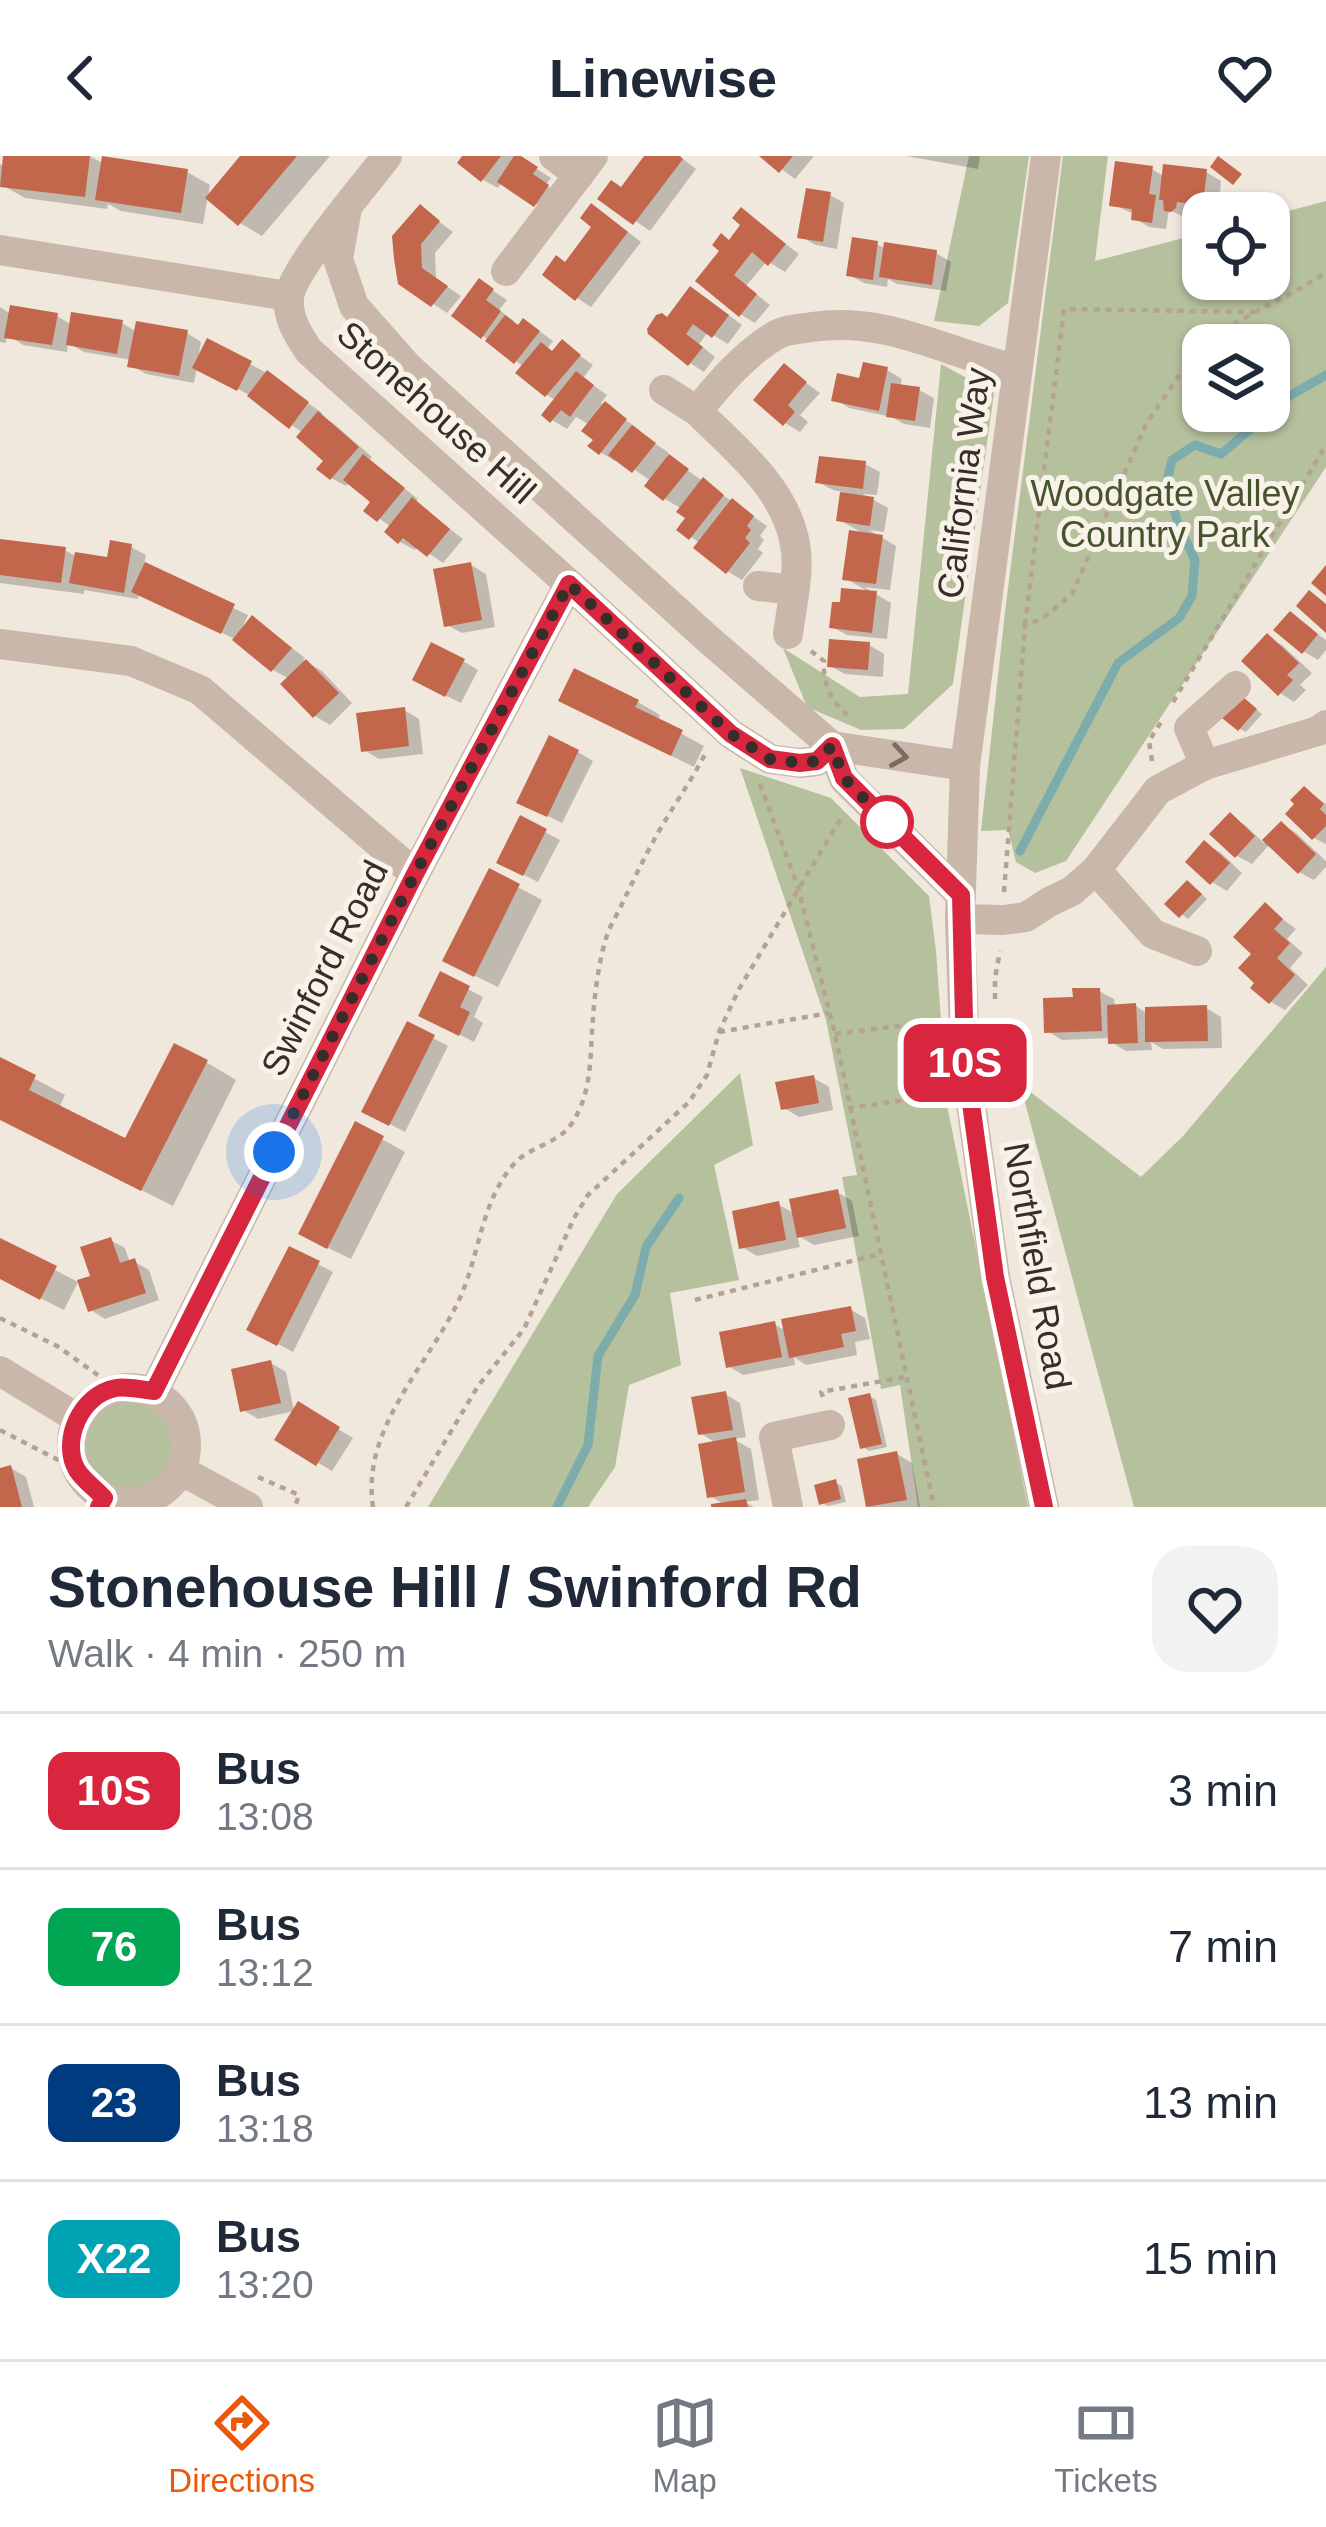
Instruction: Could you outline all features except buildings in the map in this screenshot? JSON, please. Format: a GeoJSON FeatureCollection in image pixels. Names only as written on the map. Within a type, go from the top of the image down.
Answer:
{"type":"FeatureCollection","features":[{"type":"Feature","properties":{"kind":"street"},"geometry":{"type":"LineString","coordinates":[[0,250],[288,296],[316,246],[387,156]]}},
{"type":"Feature","properties":{"kind":"street","name":"California Way"},"geometry":{"type":"LineString","coordinates":[[963,820],[965,766],[1046,156]]}},
{"type":"Feature","properties":{"kind":"street"},"geometry":{"type":"LineString","coordinates":[[506,271],[575,162]]}},
{"type":"Feature","properties":{"kind":"street","name":"Stonehouse Hill"},"geometry":{"type":"LineString","coordinates":[[347,208],[338,260],[354,306],[407,366],[832,746],[844,778],[960,907]]}},
{"type":"Feature","properties":{"kind":"street","name":"Stonehouse Hill"},"geometry":{"type":"LineString","coordinates":[[288,296],[295,329],[309,351],[731,734],[770,759],[800,763],[817,761],[832,746]]}},
{"type":"Feature","properties":{"kind":"street"},"geometry":{"type":"LineString","coordinates":[[697,412],[729,371],[779,332],[843,323],[895,331],[1017,369]]}},
{"type":"Feature","properties":{"kind":"street"},"geometry":{"type":"LineString","coordinates":[[664,390],[697,412],[761,476],[781,504],[794,539],[796,570],[788,634]]}},
{"type":"Feature","properties":{"kind":"street","name":"Swinford Road"},"geometry":{"type":"LineString","coordinates":[[154,1391],[415,874],[569,584]]}},
{"type":"Feature","properties":{"kind":"street"},"geometry":{"type":"LineString","coordinates":[[758,586],[794,590]]}},
{"type":"Feature","properties":{"kind":"street"},"geometry":{"type":"LineString","coordinates":[[0,644],[131,661],[200,690],[415,874]]}},
{"type":"Feature","properties":{"kind":"street"},"geometry":{"type":"LineString","coordinates":[[1205,765],[1189,728],[1236,686]]}},
{"type":"Feature","properties":{"kind":"street"},"geometry":{"type":"LineString","coordinates":[[960,907],[1003,920],[1026,917],[1096,870],[1158,790],[1205,765],[1326,725]]}},
{"type":"Feature","properties":{"kind":"street","name":"Stonehouse Hill"},"geometry":{"type":"LineString","coordinates":[[832,746],[965,766]]}},
{"type":"Feature","properties":{"kind":"street","name":"Northfield Road"},"geometry":{"type":"LineString","coordinates":[[963,820],[960,907],[965,1060],[995,1277],[1043,1507]]}},
{"type":"Feature","properties":{"kind":"street"},"geometry":{"type":"LineString","coordinates":[[1096,870],[1153,934],[1197,951]]}},
{"type":"Feature","properties":{"kind":"street"},"geometry":{"type":"LineString","coordinates":[[0,1371],[77,1418]]}},
{"type":"Feature","properties":{"kind":"street"},"geometry":{"type":"LineString","coordinates":[[116,1388],[154,1391],[180,1415],[188,1444],[182,1471],[160,1495],[140,1505],[101,1502],[76,1469],[71,1440],[77,1418],[93,1399],[116,1388]]}},
{"type":"Feature","properties":{"kind":"street"},"geometry":{"type":"LineString","coordinates":[[788,1507],[774,1437],[830,1425]]}},
{"type":"Feature","properties":{"kind":"street"},"geometry":{"type":"LineString","coordinates":[[182,1471],[248,1507]]}},
{"type":"Feature","properties":{"kind":"path"},"geometry":{"type":"LineString","coordinates":[[1232,324],[1326,272]]}},
{"type":"Feature","properties":{"kind":"path"},"geometry":{"type":"LineString","coordinates":[[1004,884],[1025,626],[1064,310],[1255,312]]}},
{"type":"Feature","properties":{"kind":"path"},"geometry":{"type":"LineString","coordinates":[[1025,626],[1042,619],[1072,594],[1146,424],[1182,376]]}},
{"type":"Feature","properties":{"kind":"path"},"geometry":{"type":"LineString","coordinates":[[1173,701],[1326,446]]}},
{"type":"Feature","properties":{"kind":"path"},"geometry":{"type":"LineString","coordinates":[[788,634],[824,662],[833,700],[858,722],[832,746]]}},
{"type":"Feature","properties":{"kind":"path"},"geometry":{"type":"LineString","coordinates":[[1158,790],[1149,741],[1161,721]]}},
{"type":"Feature","properties":{"kind":"path"},"geometry":{"type":"LineString","coordinates":[[374,1507],[370,1488],[375,1458],[389,1420],[457,1304],[498,1186],[515,1162],[572,1125],[587,1088],[607,936],[712,740]]}},
{"type":"Feature","properties":{"kind":"path"},"geometry":{"type":"LineString","coordinates":[[753,767],[798,887],[835,1034],[934,1507]]}},
{"type":"Feature","properties":{"kind":"path"},"geometry":{"type":"LineString","coordinates":[[406,1507],[478,1386],[524,1329],[588,1195],[689,1102],[706,1075],[739,988],[847,808]]}},
{"type":"Feature","properties":{"kind":"path"},"geometry":{"type":"LineString","coordinates":[[995,1000],[994,978],[1002,944]]}},
{"type":"Feature","properties":{"kind":"path"},"geometry":{"type":"LineString","coordinates":[[719,1032],[829,1013]]}},
{"type":"Feature","properties":{"kind":"path"},"geometry":{"type":"LineString","coordinates":[[835,1034],[930,1022],[935,1096],[848,1108]]}},
{"type":"Feature","properties":{"kind":"path"},"geometry":{"type":"LineString","coordinates":[[695,1300],[880,1254]]}},
{"type":"Feature","properties":{"kind":"path"},"geometry":{"type":"LineString","coordinates":[[0,1318],[57,1346],[116,1388]]}},
{"type":"Feature","properties":{"kind":"path"},"geometry":{"type":"LineString","coordinates":[[830,1425],[821,1392],[905,1377]]}},
{"type":"Feature","properties":{"kind":"path"},"geometry":{"type":"LineString","coordinates":[[0,1430],[76,1469]]}},
{"type":"Feature","properties":{"kind":"path"},"geometry":{"type":"LineString","coordinates":[[295,1507],[298,1495]]}},
{"type":"Feature","properties":{"kind":"green space"},"geometry":{"type":"Polygon","coordinates":[[[969,156],[1029,156],[1008,303],[979,326],[934,321],[969,156]]]}},
{"type":"Feature","properties":{"kind":"green space","name":"Woodgate Valley Country Park"},"geometry":{"type":"Polygon","coordinates":[[[1063,156],[1108,156],[1095,261],[1182,238],[1182,300],[1290,300],[1290,210],[1326,201],[1326,467],[1066,861],[1035,873],[1016,862],[1008,830],[981,831],[1063,156]]]}},
{"type":"Feature","properties":{"kind":"green space"},"geometry":{"type":"Polygon","coordinates":[[[941,364],[994,393],[953,684],[904,729],[861,730],[807,707],[783,648],[860,697],[908,694],[941,364]]]}},
{"type":"Feature","properties":{"kind":"green space"},"geometry":{"type":"Polygon","coordinates":[[[740,768],[831,798],[929,896],[947,1105],[1028,1507],[918,1507],[900,1385],[881,1389],[842,1177],[857,1175],[826,1020],[740,768]]]}},
{"type":"Feature","properties":{"kind":"green space"},"geometry":{"type":"Polygon","coordinates":[[[1326,967],[1326,1507],[1134,1507],[1020,1084],[1141,1177],[1183,1136],[1326,967]]]}},
{"type":"Feature","properties":{"kind":"green space"},"geometry":{"type":"Polygon","coordinates":[[[740,1073],[753,1145],[714,1165],[739,1280],[670,1293],[681,1365],[629,1385],[615,1467],[588,1507],[428,1507],[617,1194],[740,1073]]]}},
{"type":"Feature","properties":{"kind":"green space"},"geometry":{"type":"Polygon","coordinates":[[[129,1389],[150,1393],[168,1405],[180,1423],[184,1444],[180,1465],[168,1483],[150,1495],[129,1499],[108,1495],[90,1483],[78,1465],[74,1444],[78,1423],[90,1405],[108,1393],[129,1389]]]}},
{"type":"Feature","properties":{"kind":"waterway"},"geometry":{"type":"LineString","coordinates":[[1020,851],[1118,663],[1179,618],[1192,596],[1195,560],[1166,485],[1172,460],[1195,445],[1221,454],[1291,395],[1326,375]]}},
{"type":"Feature","properties":{"kind":"waterway"},"geometry":{"type":"LineString","coordinates":[[557,1507],[588,1445],[598,1356],[635,1295],[646,1247],[679,1198]]}},
{"type":"Feature","properties":{"kind":"bus line","name":"10S"},"geometry":{"type":"LineString","coordinates":[[99,1507],[104,1498],[76,1469],[71,1440],[77,1418],[93,1399],[116,1388],[154,1391],[415,874],[569,584],[731,734],[770,759],[817,761],[832,746],[844,778],[961,895],[965,1060],[995,1277],[1044,1507]]}},
{"type":"Feature","properties":{"kind":"route"},"geometry":{"type":"LineString","coordinates":[[274,1152],[569,584],[731,734],[770,759],[817,761],[832,746],[844,778],[887,822]]}}]}
